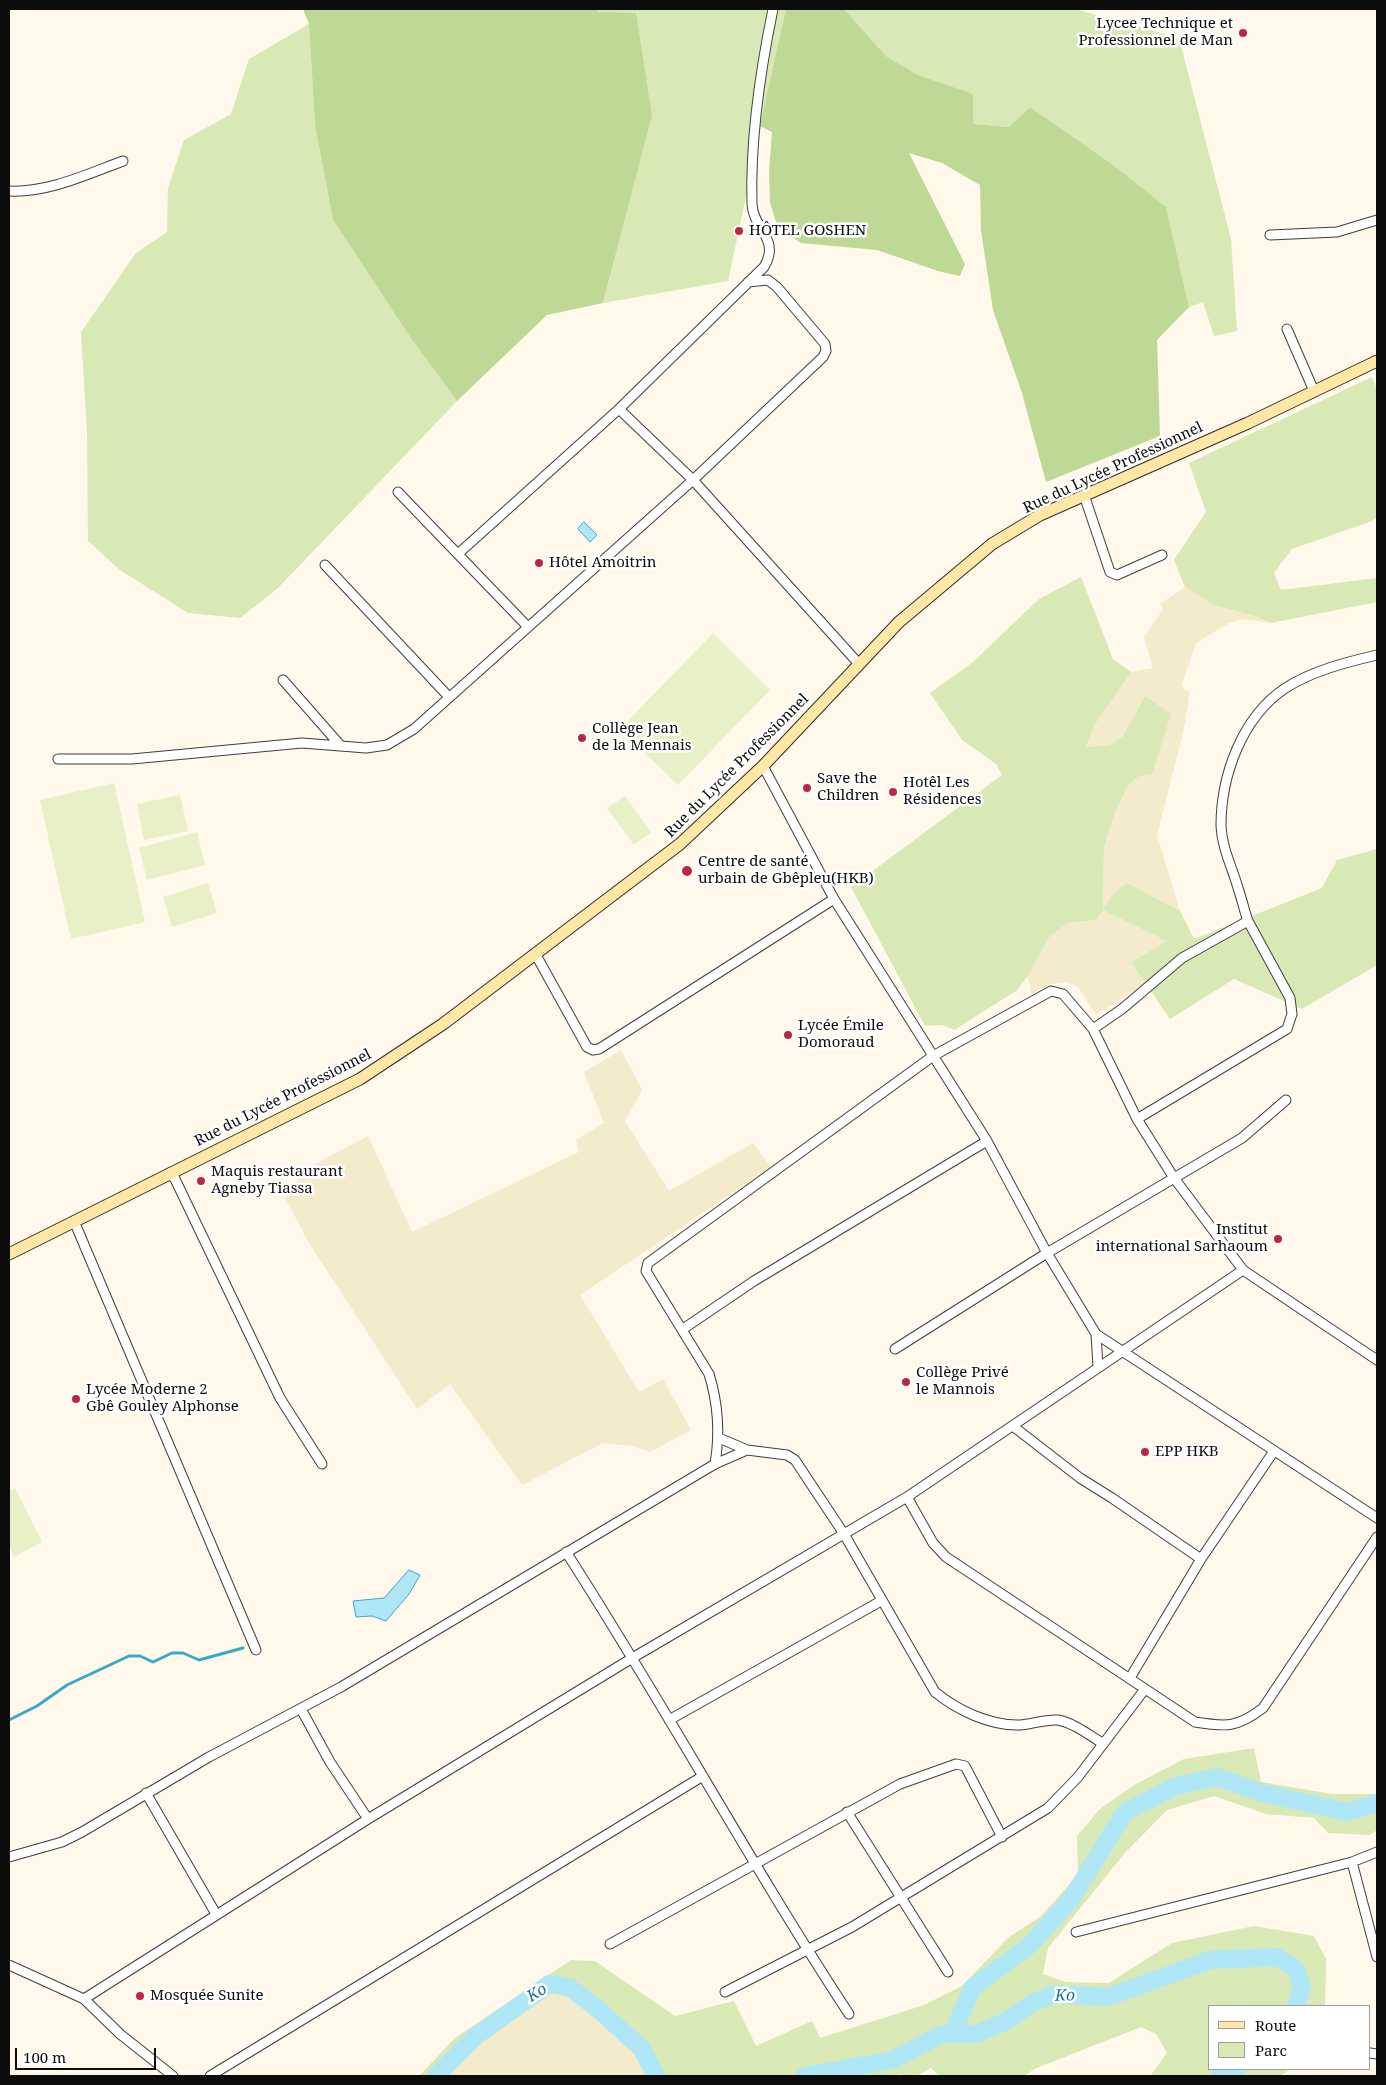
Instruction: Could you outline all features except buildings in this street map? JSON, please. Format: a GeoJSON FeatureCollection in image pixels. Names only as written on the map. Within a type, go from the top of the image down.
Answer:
{"type":"FeatureCollection","features":[{"type":"Feature","properties":{"kind":"main road","name":"Rue du Lycée Professionnel"},"geometry":{"type":"LineString","coordinates":[[9,1254],[173,1174],[360,1079],[443,1024],[680,844],[763,766],[899,622],[992,544],[1040,516],[1084,495],[1377,361]]}},
{"type":"Feature","properties":{"kind":"street"},"geometry":{"type":"LineString","coordinates":[[459,553],[619,408],[764,267],[769,258],[770,244],[752,211],[752,186],[759,91],[773,9]]}},
{"type":"Feature","properties":{"kind":"street"},"geometry":{"type":"LineString","coordinates":[[9,191],[23,192],[52,186],[123,161]]}},
{"type":"Feature","properties":{"kind":"street"},"geometry":{"type":"LineString","coordinates":[[1270,234],[1337,232],[1377,220]]}},
{"type":"Feature","properties":{"kind":"street"},"geometry":{"type":"LineString","coordinates":[[58,758],[132,759],[302,743],[366,748],[388,745],[414,729],[693,480],[822,357],[826,351],[825,344],[777,287],[768,280],[748,282]]}},
{"type":"Feature","properties":{"kind":"street"},"geometry":{"type":"LineString","coordinates":[[1286,329],[1314,391]]}},
{"type":"Feature","properties":{"kind":"street"},"geometry":{"type":"LineString","coordinates":[[619,408],[693,480],[859,664]]}},
{"type":"Feature","properties":{"kind":"street"},"geometry":{"type":"LineString","coordinates":[[398,492],[459,553],[528,627]]}},
{"type":"Feature","properties":{"kind":"street"},"geometry":{"type":"LineString","coordinates":[[1084,495],[1110,572],[1114,575],[1162,555]]}},
{"type":"Feature","properties":{"kind":"street"},"geometry":{"type":"LineString","coordinates":[[325,565],[449,697]]}},
{"type":"Feature","properties":{"kind":"street"},"geometry":{"type":"LineString","coordinates":[[1137,1119],[1287,1029],[1292,1014],[1290,998],[1248,921],[1225,851],[1221,826],[1226,790],[1244,733],[1256,714],[1285,688],[1305,677],[1377,655]]}},
{"type":"Feature","properties":{"kind":"street"},"geometry":{"type":"LineString","coordinates":[[282,680],[340,745]]}},
{"type":"Feature","properties":{"kind":"street"},"geometry":{"type":"LineString","coordinates":[[763,766],[834,899],[987,1141],[1047,1253],[1096,1334],[1377,1518]]}},
{"type":"Feature","properties":{"kind":"street"},"geometry":{"type":"LineString","coordinates":[[536,955],[587,1047],[593,1050],[599,1049],[834,899]]}},
{"type":"Feature","properties":{"kind":"street"},"geometry":{"type":"LineString","coordinates":[[1093,1029],[1122,1009],[1182,958],[1248,921]]}},
{"type":"Feature","properties":{"kind":"street"},"geometry":{"type":"LineString","coordinates":[[715,1464],[719,1438],[714,1389],[709,1374],[646,1271],[648,1263],[933,1056],[1051,991],[1063,994],[1093,1029],[1137,1119],[1174,1178],[1244,1270],[1377,1360]]}},
{"type":"Feature","properties":{"kind":"street"},"geometry":{"type":"LineString","coordinates":[[895,1349],[1047,1253],[1242,1138],[1286,1100]]}},
{"type":"Feature","properties":{"kind":"street"},"geometry":{"type":"LineString","coordinates":[[683,1329],[754,1281],[987,1141]]}},
{"type":"Feature","properties":{"kind":"street"},"geometry":{"type":"LineString","coordinates":[[173,1174],[280,1398],[322,1464]]}},
{"type":"Feature","properties":{"kind":"street"},"geometry":{"type":"LineString","coordinates":[[74,1221],[256,1650]]}},
{"type":"Feature","properties":{"kind":"street"},"geometry":{"type":"LineString","coordinates":[[84,1999],[368,1819],[634,1657],[907,1497],[1014,1427],[1122,1350],[1159,1328],[1244,1270]]}},
{"type":"Feature","properties":{"kind":"street"},"geometry":{"type":"LineString","coordinates":[[1096,1334],[1098,1367]]}},
{"type":"Feature","properties":{"kind":"street"},"geometry":{"type":"LineString","coordinates":[[1014,1427],[1080,1478],[1201,1559]]}},
{"type":"Feature","properties":{"kind":"street"},"geometry":{"type":"LineString","coordinates":[[719,1438],[747,1450],[787,1455],[795,1460],[844,1534],[881,1602],[935,1692],[946,1701],[967,1712],[994,1721],[1018,1725],[1057,1720],[1070,1724],[1102,1743]]}},
{"type":"Feature","properties":{"kind":"street"},"geometry":{"type":"LineString","coordinates":[[9,1857],[62,1842],[96,1824],[146,1793],[300,1709],[715,1464],[747,1450]]}},
{"type":"Feature","properties":{"kind":"street"},"geometry":{"type":"LineString","coordinates":[[1130,1678],[1201,1559],[1274,1451]]}},
{"type":"Feature","properties":{"kind":"street"},"geometry":{"type":"LineString","coordinates":[[907,1497],[933,1543],[946,1557],[1195,1722],[1220,1726],[1238,1725],[1263,1708],[1377,1537]]}},
{"type":"Feature","properties":{"kind":"street"},"geometry":{"type":"LineString","coordinates":[[566,1552],[634,1657],[754,1864],[806,1949],[849,2014]]}},
{"type":"Feature","properties":{"kind":"street"},"geometry":{"type":"LineString","coordinates":[[669,1720],[881,1602]]}},
{"type":"Feature","properties":{"kind":"street"},"geometry":{"type":"LineString","coordinates":[[725,1992],[852,1926],[1048,1808],[1078,1777],[1102,1743],[1145,1689]]}},
{"type":"Feature","properties":{"kind":"street"},"geometry":{"type":"LineString","coordinates":[[300,1709],[330,1762],[368,1819]]}},
{"type":"Feature","properties":{"kind":"street"},"geometry":{"type":"LineString","coordinates":[[610,1944],[900,1784],[962,1764],[965,1766],[1002,1837]]}},
{"type":"Feature","properties":{"kind":"street"},"geometry":{"type":"LineString","coordinates":[[210,2076],[702,1776]]}},
{"type":"Feature","properties":{"kind":"street"},"geometry":{"type":"LineString","coordinates":[[146,1793],[216,1914]]}},
{"type":"Feature","properties":{"kind":"street"},"geometry":{"type":"LineString","coordinates":[[847,1812],[948,1972]]}},
{"type":"Feature","properties":{"kind":"street"},"geometry":{"type":"LineString","coordinates":[[1076,1932],[1352,1862],[1377,1852]]}},
{"type":"Feature","properties":{"kind":"street"},"geometry":{"type":"LineString","coordinates":[[1352,1862],[1377,1957]]}},
{"type":"Feature","properties":{"kind":"street"},"geometry":{"type":"LineString","coordinates":[[9,1965],[84,1999],[120,2034],[174,2076]]}},
{"type":"Feature","properties":{"kind":"shaded area"},"geometry":{"type":"Polygon","coordinates":[[[1185,587],[1214,605],[1255,616],[1271,623],[1243,619],[1229,623],[1196,643],[1181,686],[1190,693],[1183,733],[1157,835],[1180,911],[1127,883],[1104,910],[1168,941],[1131,962],[1146,983],[1096,1015],[1078,987],[1067,982],[1050,984],[1031,994],[1028,976],[1048,937],[1068,923],[1096,920],[1103,910],[1104,847],[1115,813],[1128,785],[1139,776],[1145,696],[1123,736],[1110,745],[1086,747],[1094,726],[1131,672],[1153,668],[1144,637],[1163,609],[1161,603],[1185,587]]]}},
{"type":"Feature","properties":{"kind":"shaded area"},"geometry":{"type":"Polygon","coordinates":[[[621,1050],[642,1090],[625,1121],[669,1191],[753,1143],[771,1167],[580,1295],[639,1392],[663,1379],[691,1430],[650,1452],[632,1446],[603,1443],[522,1485],[450,1384],[417,1409],[309,1243],[285,1198],[304,1170],[368,1136],[412,1232],[579,1152],[576,1140],[604,1123],[584,1072],[621,1050]]]}},
{"type":"Feature","properties":{"kind":"shaded area"},"geometry":{"type":"Polygon","coordinates":[[[549,1984],[569,1987],[598,2009],[642,2049],[656,2076],[436,2076],[476,2036],[549,1984]]]}},
{"type":"Feature","properties":{"kind":"green space"},"geometry":{"type":"Polygon","coordinates":[[[303,9],[596,9],[599,12],[636,13],[652,116],[603,303],[547,315],[457,401],[410,337],[333,220],[315,125],[309,24],[303,9]]]}},
{"type":"Feature","properties":{"kind":"green space"},"geometry":{"type":"Polygon","coordinates":[[[593,9],[786,9],[728,281],[603,303],[652,116],[599,12],[593,9]]]}},
{"type":"Feature","properties":{"kind":"green space"},"geometry":{"type":"Polygon","coordinates":[[[786,9],[844,9],[886,56],[918,75],[973,94],[973,124],[1009,127],[1030,107],[1113,165],[1166,207],[1189,307],[1157,340],[1160,436],[1046,482],[1022,393],[993,310],[981,231],[980,185],[942,163],[909,153],[965,264],[960,276],[938,271],[877,250],[801,243],[778,228],[770,203],[769,173],[772,132],[760,126],[786,9]]]}},
{"type":"Feature","properties":{"kind":"green space"},"geometry":{"type":"Polygon","coordinates":[[[844,9],[1075,9],[1179,38],[1231,239],[1237,331],[1214,336],[1203,302],[1189,307],[1166,207],[1112,165],[1030,107],[1009,127],[973,124],[972,94],[918,75],[886,56],[844,9]]]}},
{"type":"Feature","properties":{"kind":"green space"},"geometry":{"type":"Polygon","coordinates":[[[309,24],[315,125],[333,220],[410,337],[457,401],[278,588],[240,618],[188,613],[120,570],[88,541],[87,432],[81,332],[136,253],[167,232],[168,188],[184,140],[231,114],[249,59],[309,24]]]}},
{"type":"Feature","properties":{"kind":"green space"},"geometry":{"type":"Polygon","coordinates":[[[1372,377],[1377,389],[1377,517],[1372,521],[1292,549],[1274,573],[1281,590],[1377,578],[1377,602],[1271,623],[1255,616],[1214,605],[1185,587],[1174,560],[1206,512],[1189,463],[1372,377]]]}},
{"type":"Feature","properties":{"kind":"green space"},"geometry":{"type":"Polygon","coordinates":[[[1081,577],[1113,659],[1131,672],[1094,726],[1086,747],[1110,745],[1123,736],[1145,696],[1171,714],[1152,774],[1139,776],[1128,785],[1115,813],[1104,847],[1103,909],[1114,893],[1127,883],[1180,911],[1194,939],[1322,888],[1337,860],[1377,849],[1377,965],[1302,1009],[1234,979],[1170,1019],[1131,962],[1167,941],[1103,910],[1096,920],[1068,923],[1049,937],[1028,976],[1016,991],[954,1030],[942,1025],[925,1026],[851,887],[1002,775],[996,764],[962,740],[930,693],[973,662],[1039,599],[1081,577]]]}},
{"type":"Feature","properties":{"kind":"green space"},"geometry":{"type":"Polygon","coordinates":[[[713,633],[770,690],[678,785],[620,729],[713,633]]]}},
{"type":"Feature","properties":{"kind":"green space"},"geometry":{"type":"Polygon","coordinates":[[[114,783],[145,922],[71,939],[40,800],[114,783]]]}},
{"type":"Feature","properties":{"kind":"green space"},"geometry":{"type":"Polygon","coordinates":[[[180,795],[188,831],[144,840],[137,804],[180,795]]]}},
{"type":"Feature","properties":{"kind":"green space"},"geometry":{"type":"Polygon","coordinates":[[[625,796],[651,832],[634,845],[607,808],[625,796]]]}},
{"type":"Feature","properties":{"kind":"green space"},"geometry":{"type":"Polygon","coordinates":[[[197,832],[205,865],[147,880],[139,848],[197,832]]]}},
{"type":"Feature","properties":{"kind":"green space"},"geometry":{"type":"Polygon","coordinates":[[[208,883],[217,913],[172,927],[163,897],[208,883]]]}},
{"type":"Feature","properties":{"kind":"green space"},"geometry":{"type":"Polygon","coordinates":[[[15,1488],[42,1542],[14,1557],[9,1545],[9,1491],[15,1488]]]}},
{"type":"Feature","properties":{"kind":"green space"},"geometry":{"type":"Polygon","coordinates":[[[1254,1748],[1261,1782],[1332,1794],[1377,1794],[1377,1830],[1370,1835],[1328,1833],[1314,1818],[1266,1814],[1214,1796],[1167,1810],[1124,1854],[1048,1948],[1043,1974],[1065,1982],[1109,1983],[1172,1943],[1254,1926],[1314,1936],[1326,1959],[1325,2005],[1208,2005],[1208,2070],[1289,2070],[1281,2076],[1150,2076],[1167,2053],[1156,2034],[1141,2027],[1034,2069],[1025,2076],[939,2076],[931,2068],[916,2076],[909,2077],[901,2074],[895,2076],[656,2076],[642,2049],[598,2009],[569,1987],[549,1984],[476,2036],[436,2076],[419,2076],[455,2038],[571,1960],[595,1961],[675,2016],[734,2001],[756,2046],[812,2021],[820,2038],[924,2005],[962,1986],[1009,1937],[1041,1916],[1078,1875],[1077,1836],[1100,1809],[1134,1785],[1184,1759],[1254,1748]]]}},
{"type":"Feature","properties":{"kind":"water"},"geometry":{"type":"Polygon","coordinates":[[[584,522],[597,535],[590,542],[578,529],[584,522]]]}},
{"type":"Feature","properties":{"kind":"water"},"geometry":{"type":"Polygon","coordinates":[[[409,1570],[420,1575],[409,1594],[386,1621],[372,1616],[356,1617],[353,1601],[384,1598],[409,1570]]]}},
{"type":"Feature","properties":{"kind":"waterway"},"geometry":{"type":"LineString","coordinates":[[9,1720],[37,1706],[67,1685],[129,1656],[140,1656],[153,1662],[172,1653],[183,1653],[199,1660],[243,1648]]}},
{"type":"Feature","properties":{"kind":"waterway"},"geometry":{"type":"LineString","coordinates":[[952,2034],[973,1987],[1029,1946],[1071,1899],[1125,1812],[1176,1786],[1217,1777],[1262,1793],[1348,1812],[1377,1803]]}},
{"type":"Feature","properties":{"kind":"waterway","name":"Ko"},"geometry":{"type":"LineString","coordinates":[[804,2076],[892,2060],[942,2034],[976,2034],[1006,2021],[1034,2002],[1054,1994],[1108,1997],[1210,1960],[1277,1957],[1296,1969],[1302,1987],[1296,2005]]}},
{"type":"Feature","properties":{"kind":"waterway","name":"Ko"},"geometry":{"type":"LineString","coordinates":[[436,2076],[476,2036],[549,1984],[569,1987],[598,2009],[642,2049],[656,2076]]}},
{"type":"Feature","properties":{"kind":"waterway","name":"Ko"},"geometry":{"type":"LineString","coordinates":[[1219,2076],[1234,2070]]}},
{"type":"Feature","properties":{"kind":"place","name":"Lycee Technique et Professionnel de Man"},"geometry":{"type":"Point","coordinates":[1243,33]}},
{"type":"Feature","properties":{"kind":"place","name":"HÔTEL GOSHEN"},"geometry":{"type":"Point","coordinates":[739,231]}},
{"type":"Feature","properties":{"kind":"place","name":"Hôtel Amoitrin"},"geometry":{"type":"Point","coordinates":[539,563]}},
{"type":"Feature","properties":{"kind":"place","name":"Collège Jean de la Mennais"},"geometry":{"type":"Point","coordinates":[582,738]}},
{"type":"Feature","properties":{"kind":"place","name":"Save the Children"},"geometry":{"type":"Point","coordinates":[807,788]}},
{"type":"Feature","properties":{"kind":"place","name":"Hotêl Les Résidences"},"geometry":{"type":"Point","coordinates":[893,792]}},
{"type":"Feature","properties":{"kind":"place","name":"Centre de santé urbain de Gbêpleu(HKB)"},"geometry":{"type":"Point","coordinates":[687,871]}},
{"type":"Feature","properties":{"kind":"place","name":"Lycée Émile Domoraud"},"geometry":{"type":"Point","coordinates":[788,1035]}},
{"type":"Feature","properties":{"kind":"place","name":"Maquis restaurant Agneby Tiassa"},"geometry":{"type":"Point","coordinates":[201,1181]}},
{"type":"Feature","properties":{"kind":"place","name":"Institut international Sarhaoum"},"geometry":{"type":"Point","coordinates":[1278,1239]}},
{"type":"Feature","properties":{"kind":"place","name":"Collège Privé le Mannois"},"geometry":{"type":"Point","coordinates":[906,1382]}},
{"type":"Feature","properties":{"kind":"place","name":"Lycée Moderne 2 Gbê Gouley Alphonse"},"geometry":{"type":"Point","coordinates":[76,1399]}},
{"type":"Feature","properties":{"kind":"place","name":"EPP HKB"},"geometry":{"type":"Point","coordinates":[1145,1452]}},
{"type":"Feature","properties":{"kind":"place","name":"Mosquée Sunite"},"geometry":{"type":"Point","coordinates":[140,1996]}}]}
